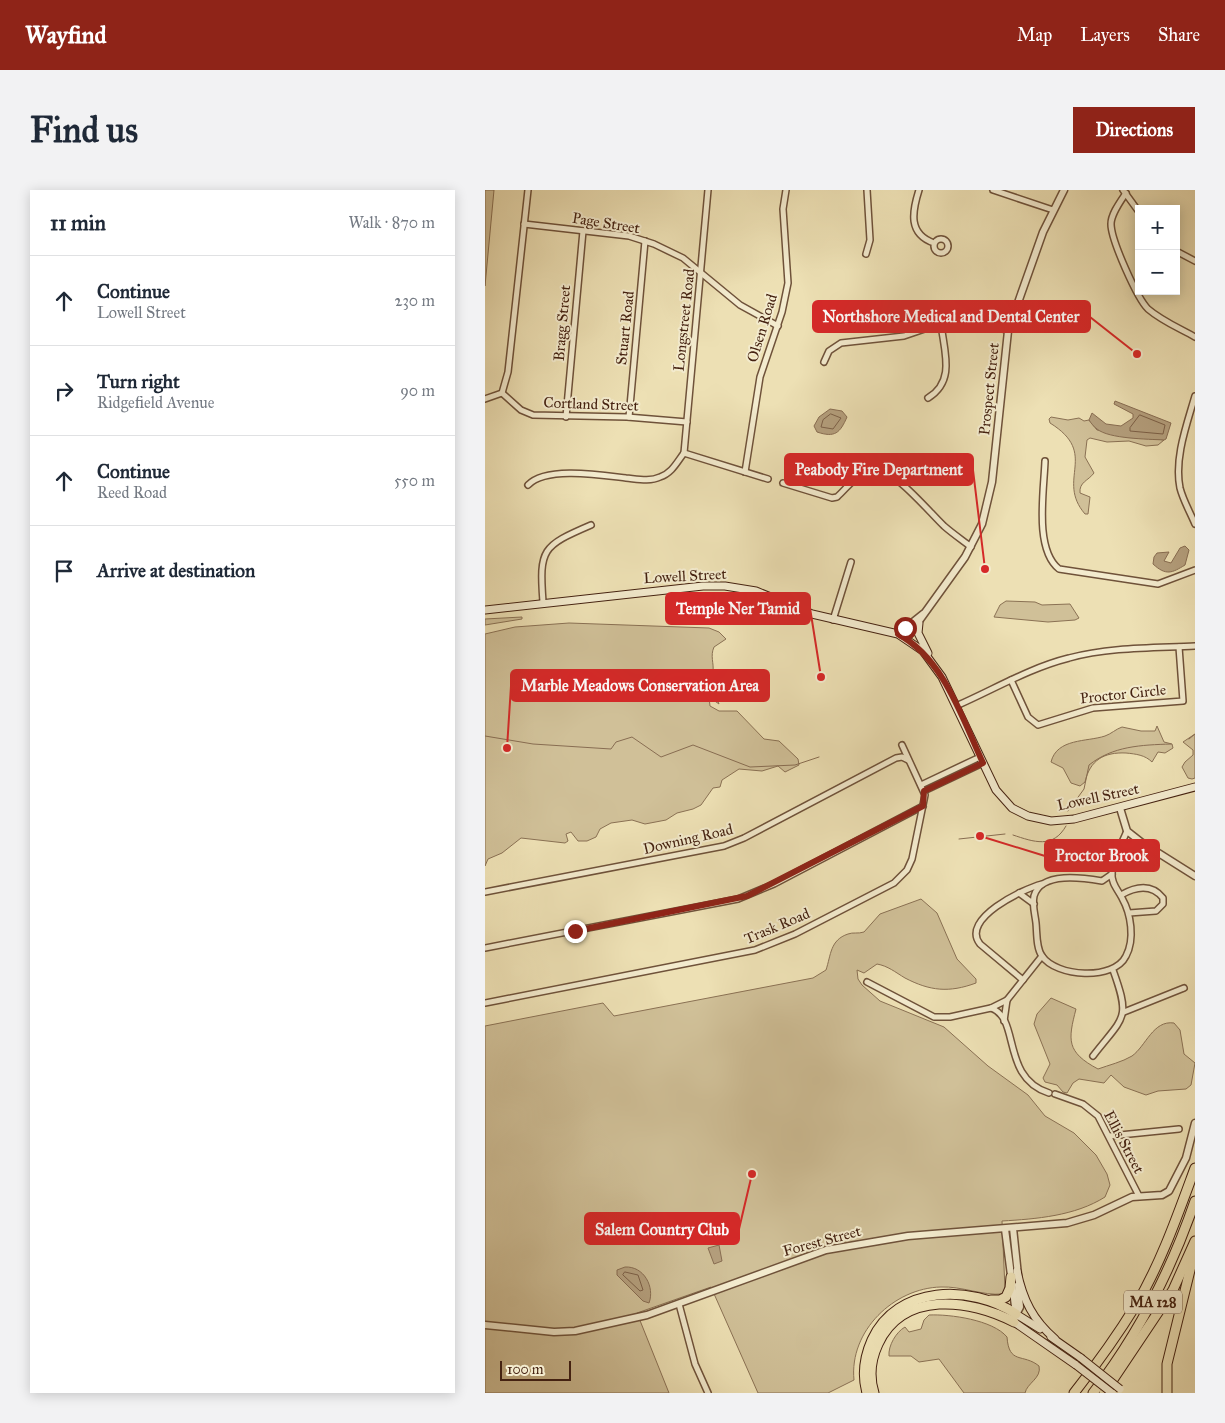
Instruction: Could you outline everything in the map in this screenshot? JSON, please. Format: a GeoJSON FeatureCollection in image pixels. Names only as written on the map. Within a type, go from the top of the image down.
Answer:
{"type":"FeatureCollection","features":[{"type":"Feature","properties":{"kind":"highway","name":"MA 128"},"geometry":{"type":"LineString","coordinates":[[1074,1393],[1107,1350],[1136,1305],[1159,1257],[1195,1168]]}},
{"type":"Feature","properties":{"kind":"highway","name":"MA 128"},"geometry":{"type":"LineString","coordinates":[[1093,1393],[1120,1356],[1151,1304],[1181,1241],[1195,1201]]}},
{"type":"Feature","properties":{"kind":"highway"},"geometry":{"type":"LineString","coordinates":[[1104,1393],[1173,1290],[1195,1241]]}},
{"type":"Feature","properties":{"kind":"highway"},"geometry":{"type":"LineString","coordinates":[[1159,1393],[1195,1252]]}},
{"type":"Feature","properties":{"kind":"highway"},"geometry":{"type":"LineString","coordinates":[[867,1393],[864,1372],[867,1352],[878,1329],[896,1310],[920,1298],[942,1294],[996,1301],[1006,1297],[1014,1274]]}},
{"type":"Feature","properties":{"kind":"highway"},"geometry":{"type":"LineString","coordinates":[[982,1299],[1015,1318]]}},
{"type":"Feature","properties":{"kind":"highway"},"geometry":{"type":"LineString","coordinates":[[873,1393],[871,1375],[876,1348],[890,1326],[911,1310],[932,1304],[954,1304],[991,1310],[1015,1318]]}},
{"type":"Feature","properties":{"kind":"highway"},"geometry":{"type":"LineString","coordinates":[[1167,1364],[1167,1393]]}},
{"type":"Feature","properties":{"kind":"main road","name":"Lowell Street"},"geometry":{"type":"LineString","coordinates":[[485,610],[543,602],[691,587],[725,586],[756,591],[812,614],[898,634],[906,639],[932,661],[1003,800],[1028,816],[1062,821],[1120,808],[1195,787]]}},
{"type":"Feature","properties":{"kind":"main road"},"geometry":{"type":"LineString","coordinates":[[919,623],[920,638],[932,661]]}},
{"type":"Feature","properties":{"kind":"main road"},"geometry":{"type":"LineString","coordinates":[[1014,1274],[1027,1307],[1037,1323],[1123,1391]]}},
{"type":"Feature","properties":{"kind":"main road"},"geometry":{"type":"LineString","coordinates":[[1015,1318],[1055,1339]]}},
{"type":"Feature","properties":{"kind":"main road"},"geometry":{"type":"LineString","coordinates":[[1015,1318],[1112,1393]]}},
{"type":"Feature","properties":{"kind":"street"},"geometry":{"type":"LineString","coordinates":[[485,399],[502,393],[508,372],[528,190]]}},
{"type":"Feature","properties":{"kind":"street","name":"Longstreet Road"},"geometry":{"type":"LineString","coordinates":[[684,453],[708,190]]}},
{"type":"Feature","properties":{"kind":"street","name":"Olsen Road"},"geometry":{"type":"LineString","coordinates":[[745,472],[760,377],[778,326],[788,283],[783,209],[786,190]]}},
{"type":"Feature","properties":{"kind":"street"},"geometry":{"type":"LineString","coordinates":[[865,254],[870,240],[867,190]]}},
{"type":"Feature","properties":{"kind":"street"},"geometry":{"type":"LineString","coordinates":[[919,190],[913,221],[915,228],[923,238],[934,243]]}},
{"type":"Feature","properties":{"kind":"street"},"geometry":{"type":"LineString","coordinates":[[993,190],[1053,210]]}},
{"type":"Feature","properties":{"kind":"street","name":"Prospect Street"},"geometry":{"type":"LineString","coordinates":[[906,639],[971,547],[983,518],[990,493],[1008,331],[1033,258],[1053,210],[1064,190]]}},
{"type":"Feature","properties":{"kind":"street"},"geometry":{"type":"LineString","coordinates":[[1135,207],[1124,192],[1114,213],[1111,225],[1137,294],[1154,314],[1195,337]]}},
{"type":"Feature","properties":{"kind":"street","name":"Page Street"},"geometry":{"type":"LineString","coordinates":[[524,224],[629,236],[645,242],[683,258],[740,305],[778,326]]}},
{"type":"Feature","properties":{"kind":"street","name":"Bragg Street"},"geometry":{"type":"LineString","coordinates":[[566,417],[583,231]]}},
{"type":"Feature","properties":{"kind":"street","name":"Stuart Road"},"geometry":{"type":"LineString","coordinates":[[629,417],[645,242]]}},
{"type":"Feature","properties":{"kind":"street"},"geometry":{"type":"LineString","coordinates":[[1180,253],[1195,262]]}},
{"type":"Feature","properties":{"kind":"street"},"geometry":{"type":"LineString","coordinates":[[824,362],[829,351],[841,343],[904,336],[957,318],[968,317],[985,321],[1008,331]]}},
{"type":"Feature","properties":{"kind":"street"},"geometry":{"type":"LineString","coordinates":[[927,398],[941,388],[945,378],[941,324]]}},
{"type":"Feature","properties":{"kind":"street","name":"Cortland Street"},"geometry":{"type":"LineString","coordinates":[[502,393],[521,410],[533,415],[629,417],[687,422]]}},
{"type":"Feature","properties":{"kind":"street"},"geometry":{"type":"LineString","coordinates":[[1195,396],[1183,438],[1179,476],[1183,495],[1195,524]]}},
{"type":"Feature","properties":{"kind":"street"},"geometry":{"type":"LineString","coordinates":[[528,485],[537,478],[553,474],[653,480],[668,473],[684,453],[768,479]]}},
{"type":"Feature","properties":{"kind":"street"},"geometry":{"type":"LineString","coordinates":[[1045,461],[1044,544],[1049,558],[1059,569],[1158,584],[1195,570]]}},
{"type":"Feature","properties":{"kind":"street"},"geometry":{"type":"LineString","coordinates":[[783,483],[837,498],[862,472],[874,468],[886,471],[945,527],[971,547]]}},
{"type":"Feature","properties":{"kind":"street"},"geometry":{"type":"LineString","coordinates":[[543,602],[541,566],[548,549],[560,539],[591,525]]}},
{"type":"Feature","properties":{"kind":"street"},"geometry":{"type":"LineString","coordinates":[[833,620],[851,562]]}},
{"type":"Feature","properties":{"kind":"street","name":"Prospect Street"},"geometry":{"type":"LineString","coordinates":[[898,634],[924,613]]}},
{"type":"Feature","properties":{"kind":"street"},"geometry":{"type":"LineString","coordinates":[[956,706],[1048,664],[1077,656],[1195,646]]}},
{"type":"Feature","properties":{"kind":"street","name":"Proctor Circle"},"geometry":{"type":"LineString","coordinates":[[1011,680],[1028,717],[1038,725],[1093,708],[1183,701],[1179,647]]}},
{"type":"Feature","properties":{"kind":"street"},"geometry":{"type":"LineString","coordinates":[[902,745],[924,791],[981,760]]}},
{"type":"Feature","properties":{"kind":"street","name":"Downing Road"},"geometry":{"type":"LineString","coordinates":[[485,892],[724,846],[744,838],[896,758],[902,757],[908,760]]}},
{"type":"Feature","properties":{"kind":"street"},"geometry":{"type":"LineString","coordinates":[[921,785],[981,760]]}},
{"type":"Feature","properties":{"kind":"street","name":"Trask Road"},"geometry":{"type":"LineString","coordinates":[[485,1003],[737,955],[780,941],[899,879],[907,870],[912,859],[923,806],[924,791]]}},
{"type":"Feature","properties":{"kind":"street"},"geometry":{"type":"LineString","coordinates":[[485,948],[737,900],[774,884],[923,806]]}},
{"type":"Feature","properties":{"kind":"street"},"geometry":{"type":"LineString","coordinates":[[1120,808],[1127,831],[1195,876]]}},
{"type":"Feature","properties":{"kind":"street"},"geometry":{"type":"LineString","coordinates":[[1042,956],[1057,966],[1077,972],[1095,973],[1113,970],[1123,961],[1130,947],[1129,913],[1115,886],[1112,874],[1127,831]]}},
{"type":"Feature","properties":{"kind":"street"},"geometry":{"type":"LineString","coordinates":[[1102,881],[1112,874]]}},
{"type":"Feature","properties":{"kind":"street"},"geometry":{"type":"LineString","coordinates":[[1023,980],[980,944],[975,932],[981,920],[1019,893],[1047,882],[1067,877],[1102,881],[1115,886]]}},
{"type":"Feature","properties":{"kind":"street"},"geometry":{"type":"LineString","coordinates":[[867,982],[934,1017],[950,1017],[991,1008],[1007,1000],[1042,956],[1034,904],[1036,891],[1047,882]]}},
{"type":"Feature","properties":{"kind":"street"},"geometry":{"type":"LineString","coordinates":[[1121,895],[1140,887],[1159,894],[1163,898],[1163,904],[1156,910],[1129,913]]}},
{"type":"Feature","properties":{"kind":"street"},"geometry":{"type":"LineString","coordinates":[[1019,893],[1034,904]]}},
{"type":"Feature","properties":{"kind":"street"},"geometry":{"type":"LineString","coordinates":[[1093,1056],[1120,1022],[1124,1012],[1124,1001],[1113,970]]}},
{"type":"Feature","properties":{"kind":"street"},"geometry":{"type":"LineString","coordinates":[[1124,1012],[1184,988]]}},
{"type":"Feature","properties":{"kind":"street"},"geometry":{"type":"LineString","coordinates":[[1005,1021],[1007,1000]]}},
{"type":"Feature","properties":{"kind":"street"},"geometry":{"type":"LineString","coordinates":[[1124,1001],[1138,1005]]}},
{"type":"Feature","properties":{"kind":"street"},"geometry":{"type":"LineString","coordinates":[[991,1008],[997,1011],[1005,1021]]}},
{"type":"Feature","properties":{"kind":"street","name":"Ellis Street"},"geometry":{"type":"LineString","coordinates":[[1005,1021],[1022,1075],[1034,1086],[1074,1099],[1090,1107],[1103,1122],[1139,1196]]}},
{"type":"Feature","properties":{"kind":"street","name":"Forest Street"},"geometry":{"type":"LineString","coordinates":[[485,1325],[568,1332],[639,1317],[679,1304],[786,1263],[832,1249],[908,1236],[1005,1229],[1075,1221],[1123,1200],[1139,1196],[1161,1195],[1169,1191],[1185,1158],[1195,1123]]}},
{"type":"Feature","properties":{"kind":"street"},"geometry":{"type":"LineString","coordinates":[[1110,1136],[1179,1129]]}},
{"type":"Feature","properties":{"kind":"street"},"geometry":{"type":"LineString","coordinates":[[1013,1228],[1015,1318]]}},
{"type":"Feature","properties":{"kind":"street"},"geometry":{"type":"LineString","coordinates":[[1005,1229],[1014,1274]]}},
{"type":"Feature","properties":{"kind":"street"},"geometry":{"type":"LineString","coordinates":[[679,1304],[695,1364],[708,1393]]}},
{"type":"Feature","properties":{"kind":"shaded area"},"geometry":{"type":"Polygon","coordinates":[[[485,190],[494,190],[485,286],[485,190]]]}},
{"type":"Feature","properties":{"kind":"shaded area"},"geometry":{"type":"Polygon","coordinates":[[[1051,417],[1068,420],[1079,418],[1084,421],[1089,420],[1097,430],[1164,440],[1158,445],[1146,446],[1129,441],[1107,442],[1090,438],[1087,440],[1085,457],[1094,473],[1082,484],[1080,489],[1080,493],[1090,497],[1088,514],[1085,514],[1077,501],[1074,489],[1075,456],[1072,445],[1065,434],[1050,423],[1049,419],[1051,417]]]}},
{"type":"Feature","properties":{"kind":"shaded area"},"geometry":{"type":"Polygon","coordinates":[[[1006,601],[1035,602],[1042,605],[1070,604],[1079,618],[1048,622],[994,617],[1000,605],[1006,601]]]}},
{"type":"Feature","properties":{"kind":"shaded area"},"geometry":{"type":"Polygon","coordinates":[[[522,617],[522,619],[485,625],[485,619],[522,617]]]}},
{"type":"Feature","properties":{"kind":"shaded area"},"geometry":{"type":"Polygon","coordinates":[[[569,623],[709,628],[719,632],[726,639],[714,647],[712,653],[713,671],[706,673],[719,704],[709,697],[710,706],[719,711],[737,711],[764,739],[779,741],[798,759],[799,765],[785,772],[778,766],[762,771],[739,769],[722,780],[720,787],[713,788],[701,805],[693,809],[677,813],[666,820],[645,824],[632,820],[611,823],[600,829],[596,837],[587,841],[578,841],[571,832],[566,834],[568,841],[565,843],[521,838],[502,853],[488,859],[485,866],[485,634],[515,627],[569,623]]]}},
{"type":"Feature","properties":{"kind":"shaded area"},"geometry":{"type":"Polygon","coordinates":[[[1157,726],[1164,742],[1172,744],[1173,748],[1165,753],[1158,752],[1152,762],[1143,756],[1126,753],[1105,756],[1094,763],[1087,774],[1085,782],[1080,786],[1071,783],[1063,768],[1051,762],[1054,754],[1059,749],[1074,742],[1105,736],[1122,727],[1141,731],[1155,731],[1157,726]]]}},
{"type":"Feature","properties":{"kind":"shaded area"},"geometry":{"type":"Polygon","coordinates":[[[1195,734],[1195,778],[1192,779],[1188,778],[1182,767],[1193,755],[1193,750],[1183,742],[1195,734]]]}},
{"type":"Feature","properties":{"kind":"shaded area"},"geometry":{"type":"Polygon","coordinates":[[[921,899],[937,913],[957,959],[976,979],[976,983],[948,989],[931,988],[877,964],[864,973],[857,970],[858,979],[880,1001],[944,1027],[988,1066],[1028,1095],[1045,1116],[1074,1133],[1096,1155],[1107,1174],[1110,1185],[1105,1197],[1068,1212],[1042,1218],[1002,1221],[1005,1289],[1002,1294],[988,1294],[941,1287],[924,1289],[907,1295],[891,1304],[878,1315],[867,1329],[859,1345],[854,1362],[854,1380],[828,1393],[758,1393],[711,1287],[637,1313],[669,1393],[485,1393],[485,1026],[603,1003],[614,1016],[813,978],[826,970],[834,944],[842,937],[850,933],[864,932],[880,914],[921,899]]]}},
{"type":"Feature","properties":{"kind":"shaded area"},"geometry":{"type":"Polygon","coordinates":[[[1051,998],[1076,1009],[1071,1037],[1072,1044],[1080,1057],[1098,1069],[1132,1056],[1155,1029],[1167,1023],[1174,1023],[1180,1030],[1184,1054],[1195,1063],[1191,1085],[1186,1089],[1158,1091],[1146,1095],[1124,1087],[1111,1075],[1104,1083],[1079,1079],[1073,1083],[1067,1093],[1063,1092],[1057,1085],[1045,1082],[1043,1078],[1050,1064],[1034,1024],[1037,1014],[1051,998]]]}},
{"type":"Feature","properties":{"kind":"shaded area"},"geometry":{"type":"Polygon","coordinates":[[[929,1315],[971,1319],[992,1326],[1007,1337],[1008,1346],[1014,1355],[1039,1366],[1038,1374],[1025,1393],[964,1393],[939,1359],[919,1362],[911,1356],[889,1356],[891,1344],[899,1332],[905,1327],[909,1332],[921,1329],[924,1320],[929,1315]]]}},
{"type":"Feature","properties":{"kind":"water"},"geometry":{"type":"Polygon","coordinates":[[[1115,401],[1171,423],[1166,439],[1119,437],[1097,429],[1089,420],[1092,413],[1106,424],[1121,426],[1133,418],[1133,414],[1114,404],[1115,401]]]}},
{"type":"Feature","properties":{"kind":"water"},"geometry":{"type":"Polygon","coordinates":[[[830,409],[842,411],[847,417],[836,433],[823,434],[817,432],[814,426],[819,417],[830,409]]]}},
{"type":"Feature","properties":{"kind":"water"},"geometry":{"type":"Polygon","coordinates":[[[1185,546],[1189,550],[1185,565],[1180,568],[1165,572],[1153,564],[1157,553],[1169,552],[1164,561],[1171,563],[1180,548],[1185,546]]]}},
{"type":"Feature","properties":{"kind":"water"},"geometry":{"type":"Polygon","coordinates":[[[719,1245],[722,1261],[714,1264],[708,1248],[719,1245]]]}},
{"type":"Feature","properties":{"kind":"water"},"geometry":{"type":"Polygon","coordinates":[[[625,1267],[638,1270],[643,1274],[649,1284],[649,1303],[643,1301],[617,1275],[617,1270],[625,1267]]]}},
{"type":"Feature","properties":{"kind":"waterway"},"geometry":{"type":"LineString","coordinates":[[1189,739],[1195,734]]}},
{"type":"Feature","properties":{"kind":"waterway"},"geometry":{"type":"LineString","coordinates":[[485,736],[533,744],[611,749],[616,742],[632,737],[661,757],[693,745],[750,767],[795,765],[819,757]]}},
{"type":"Feature","properties":{"kind":"waterway"},"geometry":{"type":"LineString","coordinates":[[1068,811],[1084,789],[1089,765],[1098,759],[1118,750],[1171,744]]}},
{"type":"Feature","properties":{"kind":"waterway"},"geometry":{"type":"LineString","coordinates":[[1013,835],[1028,840],[1049,841],[1061,833],[1066,826]]}},
{"type":"Feature","properties":{"kind":"waterway"},"geometry":{"type":"LineString","coordinates":[[959,839],[1005,834]]}},
{"type":"Feature","properties":{"kind":"place","name":"Northshore Medical and Dental Center"},"geometry":{"type":"Point","coordinates":[1137,354]}},
{"type":"Feature","properties":{"kind":"place","name":"Peabody Fire Department"},"geometry":{"type":"Point","coordinates":[985,569]}},
{"type":"Feature","properties":{"kind":"place","name":"Temple Ner Tamid"},"geometry":{"type":"Point","coordinates":[821,677]}},
{"type":"Feature","properties":{"kind":"place","name":"Marble Meadows Conservation Area"},"geometry":{"type":"Point","coordinates":[507,748]}},
{"type":"Feature","properties":{"kind":"place","name":"Proctor Brook"},"geometry":{"type":"Point","coordinates":[980,836]}},
{"type":"Feature","properties":{"kind":"place","name":"Salem Country Club"},"geometry":{"type":"Point","coordinates":[752,1174]}},
{"type":"Feature","properties":{"kind":"route"},"geometry":{"type":"LineString","coordinates":[[575,931],[719,904],[747,896],[774,884],[923,806],[924,791],[983,763],[942,677],[932,661],[923,651],[898,634],[905,628]]}}]}
